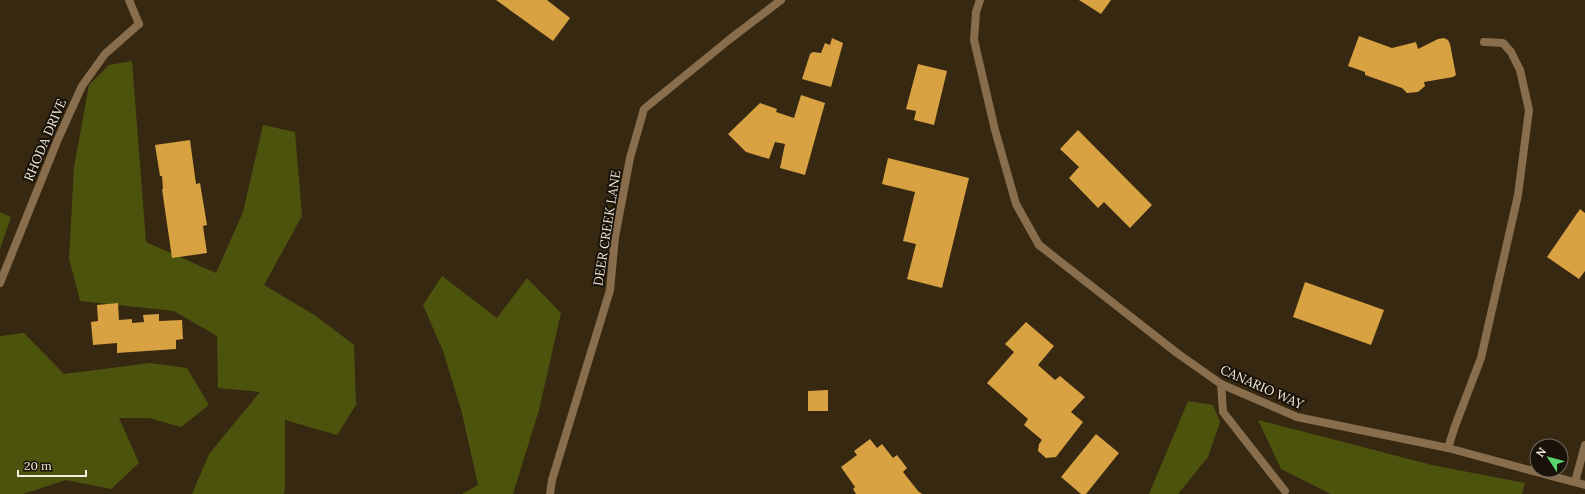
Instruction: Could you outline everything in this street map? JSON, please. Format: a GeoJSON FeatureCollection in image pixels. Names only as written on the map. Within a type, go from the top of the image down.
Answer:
{"type":"FeatureCollection","features":[{"type":"Feature","properties":{"kind":"street","name":"RHODA DRIVE"},"geometry":{"type":"LineString","coordinates":[[0,283],[58,138],[82,86],[106,54],[139,24],[129,0]]}},
{"type":"Feature","properties":{"kind":"street","name":"DEER CREEK LANE"},"geometry":{"type":"LineString","coordinates":[[550,494],[552,480],[610,290],[615,237],[630,158],[644,109],[730,39],[781,0]]}},
{"type":"Feature","properties":{"kind":"street","name":"CANARIO WAY"},"geometry":{"type":"LineString","coordinates":[[980,0],[976,12],[974,40],[995,130],[1016,204],[1039,245],[1177,353],[1221,384],[1297,417],[1448,448],[1585,485]]}},
{"type":"Feature","properties":{"kind":"street"},"geometry":{"type":"LineString","coordinates":[[1448,448],[1455,426],[1482,358],[1518,195],[1529,110],[1520,70],[1511,52],[1503,43],[1484,42]]}},
{"type":"Feature","properties":{"kind":"street"},"geometry":{"type":"LineString","coordinates":[[1221,384],[1223,412],[1285,491]]}},
{"type":"Feature","properties":{"kind":"street"},"geometry":{"type":"LineString","coordinates":[[1575,482],[1585,445]]}},
{"type":"Feature","properties":{"kind":"green space"},"geometry":{"type":"Polygon","coordinates":[[[132,61],[146,242],[216,273],[243,212],[263,125],[295,132],[302,216],[264,285],[316,316],[354,345],[356,405],[337,435],[285,420],[284,494],[192,494],[209,454],[260,392],[218,388],[217,336],[174,311],[80,301],[69,258],[74,167],[89,85],[109,65],[132,61]]]}},
{"type":"Feature","properties":{"kind":"green space"},"geometry":{"type":"Polygon","coordinates":[[[0,212],[11,217],[0,249],[0,212]]]}},
{"type":"Feature","properties":{"kind":"green space"},"geometry":{"type":"Polygon","coordinates":[[[442,276],[497,318],[527,278],[561,313],[539,410],[513,494],[462,494],[478,485],[462,413],[443,351],[423,305],[442,276]]]}},
{"type":"Feature","properties":{"kind":"green space"},"geometry":{"type":"Polygon","coordinates":[[[24,333],[64,374],[150,363],[187,368],[209,405],[181,427],[149,418],[119,418],[139,463],[111,489],[66,480],[23,494],[0,494],[0,336],[24,333]]]}},
{"type":"Feature","properties":{"kind":"green space"},"geometry":{"type":"Polygon","coordinates":[[[1188,401],[1213,405],[1220,422],[1208,457],[1178,494],[1149,494],[1188,401]]]}},
{"type":"Feature","properties":{"kind":"green space"},"geometry":{"type":"Polygon","coordinates":[[[1258,420],[1432,465],[1525,483],[1522,494],[1331,494],[1281,469],[1258,420]]]}},
{"type":"Feature","properties":{"kind":"building"},"geometry":{"type":"Polygon","coordinates":[[[496,0],[547,0],[570,18],[553,41],[496,0]]]}},
{"type":"Feature","properties":{"kind":"building"},"geometry":{"type":"Polygon","coordinates":[[[1079,0],[1111,0],[1101,14],[1079,0]]]}},
{"type":"Feature","properties":{"kind":"building"},"geometry":{"type":"Polygon","coordinates":[[[1359,36],[1392,48],[1416,42],[1418,49],[1438,39],[1444,38],[1448,40],[1450,44],[1456,75],[1453,77],[1424,82],[1425,86],[1418,92],[1407,93],[1402,88],[1365,75],[1365,72],[1348,66],[1359,36]]]}},
{"type":"Feature","properties":{"kind":"building"},"geometry":{"type":"Polygon","coordinates":[[[832,38],[843,43],[831,87],[802,79],[810,54],[813,52],[821,53],[825,43],[830,45],[832,38]]]}},
{"type":"Feature","properties":{"kind":"building"},"geometry":{"type":"Polygon","coordinates":[[[918,64],[947,71],[934,125],[914,120],[916,111],[906,109],[918,64]]]}},
{"type":"Feature","properties":{"kind":"building"},"geometry":{"type":"Polygon","coordinates":[[[801,95],[825,103],[805,175],[780,168],[785,144],[775,142],[769,159],[746,152],[728,134],[760,103],[777,109],[776,112],[794,118],[801,95]]]}},
{"type":"Feature","properties":{"kind":"building"},"geometry":{"type":"Polygon","coordinates":[[[1078,130],[1152,205],[1130,228],[1104,202],[1098,208],[1069,178],[1079,167],[1060,149],[1078,130]]]}},
{"type":"Feature","properties":{"kind":"building"},"geometry":{"type":"Polygon","coordinates":[[[190,140],[196,184],[200,183],[207,225],[203,226],[207,253],[172,258],[162,189],[162,176],[160,176],[155,145],[190,140]]]}},
{"type":"Feature","properties":{"kind":"building"},"geometry":{"type":"Polygon","coordinates":[[[888,158],[969,178],[942,288],[907,279],[916,244],[903,241],[915,192],[882,184],[888,158]]]}},
{"type":"Feature","properties":{"kind":"building"},"geometry":{"type":"Polygon","coordinates":[[[1580,209],[1585,213],[1585,271],[1579,279],[1547,257],[1580,209]]]}},
{"type":"Feature","properties":{"kind":"building"},"geometry":{"type":"Polygon","coordinates":[[[1305,282],[1384,310],[1371,345],[1293,317],[1305,282]]]}},
{"type":"Feature","properties":{"kind":"building"},"geometry":{"type":"Polygon","coordinates":[[[118,303],[119,320],[132,319],[132,323],[144,322],[143,315],[159,314],[159,321],[182,320],[183,339],[176,340],[176,349],[117,353],[117,343],[93,345],[91,322],[98,321],[97,305],[118,303]]]}},
{"type":"Feature","properties":{"kind":"building"},"geometry":{"type":"Polygon","coordinates":[[[1026,322],[1054,346],[1038,365],[1055,380],[1060,376],[1085,397],[1071,412],[1083,422],[1056,457],[1046,458],[1038,451],[1039,444],[1042,440],[1024,425],[1028,419],[987,383],[1014,352],[1005,344],[1026,322]]]}},
{"type":"Feature","properties":{"kind":"building"},"geometry":{"type":"Polygon","coordinates":[[[828,390],[828,411],[808,411],[808,391],[828,390]]]}},
{"type":"Feature","properties":{"kind":"building"},"geometry":{"type":"Polygon","coordinates":[[[1096,434],[1119,453],[1086,494],[1081,494],[1061,477],[1096,434]]]}},
{"type":"Feature","properties":{"kind":"building"},"geometry":{"type":"Polygon","coordinates":[[[870,439],[877,448],[882,444],[893,458],[897,455],[907,468],[903,472],[922,494],[856,494],[853,489],[855,487],[841,467],[857,455],[854,451],[870,439]]]}}]}
